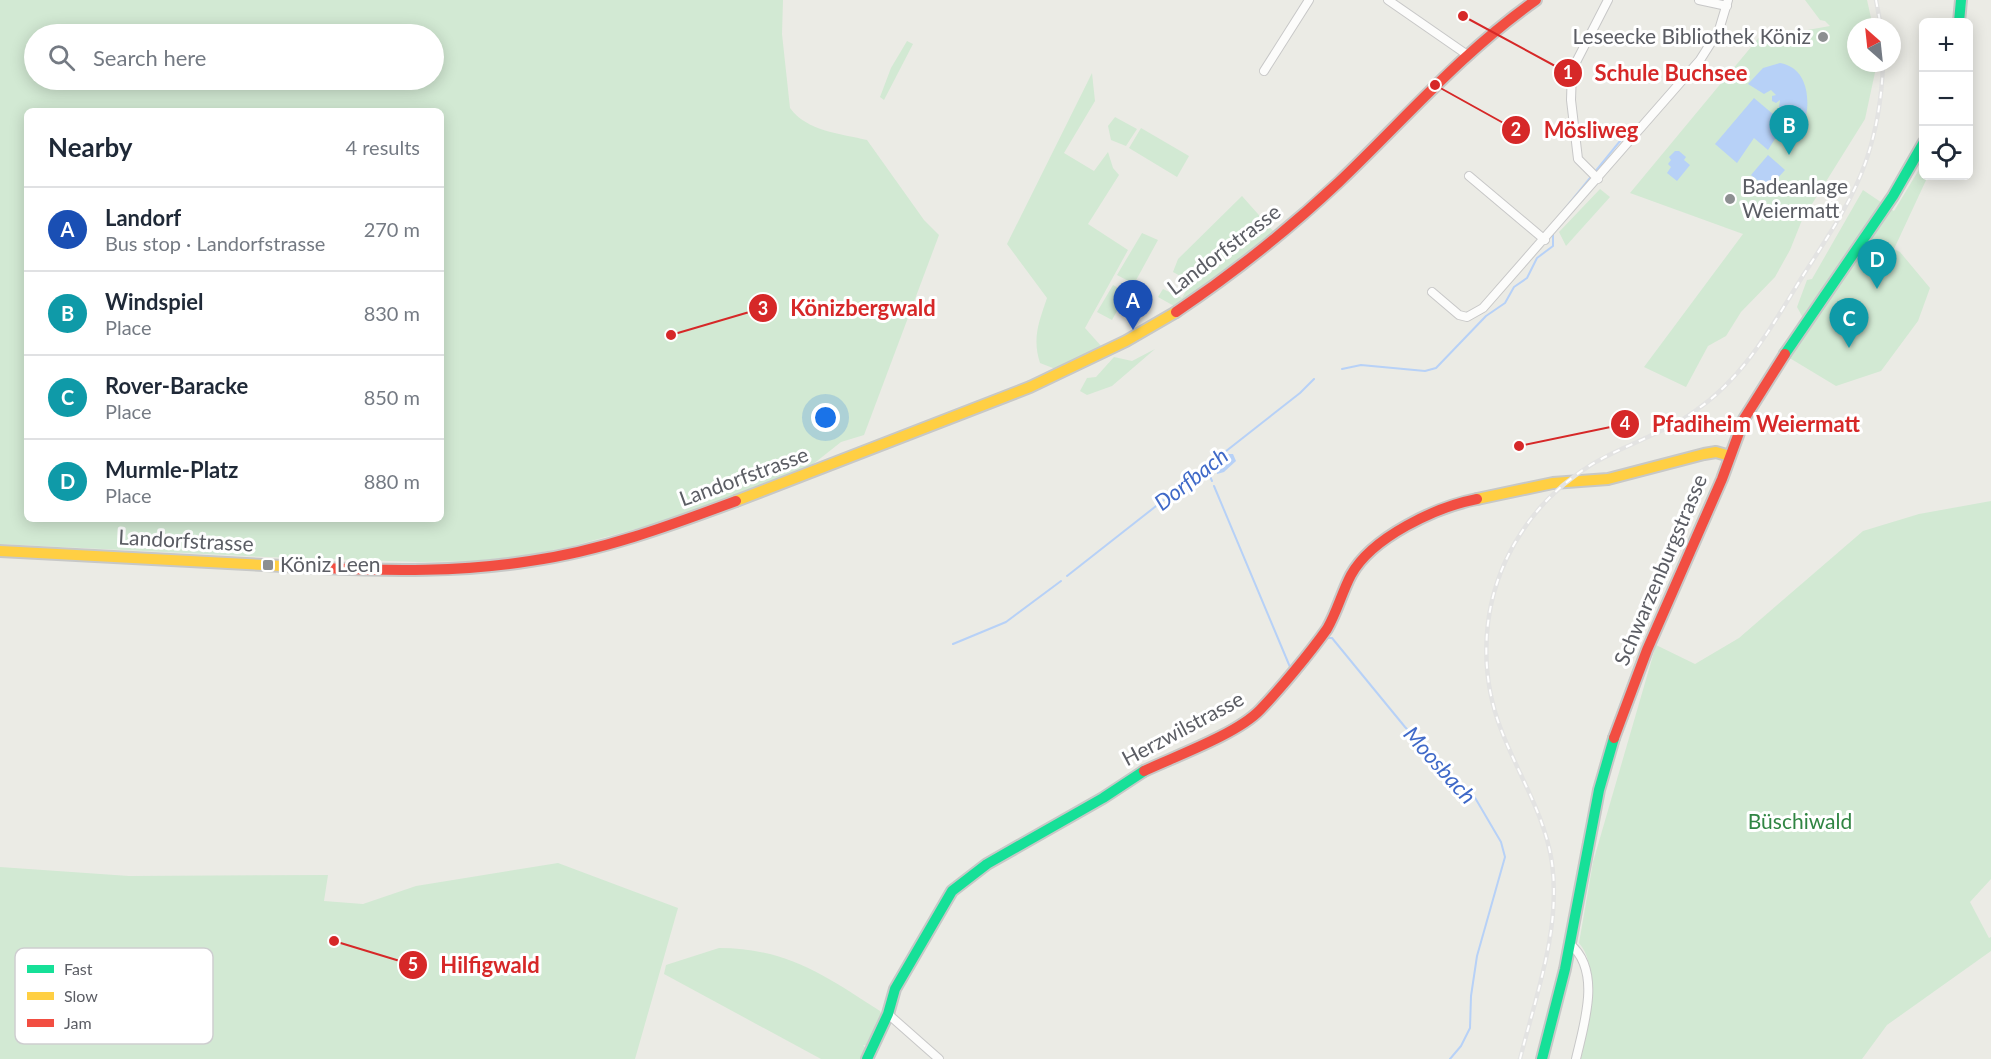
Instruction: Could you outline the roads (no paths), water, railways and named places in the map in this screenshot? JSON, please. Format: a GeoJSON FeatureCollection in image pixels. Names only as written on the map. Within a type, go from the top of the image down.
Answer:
{"type":"FeatureCollection","features":[{"type":"Feature","properties":{"kind":"street"},"geometry":{"type":"LineString","coordinates":[[1264,71],[1309,0]]}},
{"type":"Feature","properties":{"kind":"street"},"geometry":{"type":"LineString","coordinates":[[1388,0],[1467,54]]}},
{"type":"Feature","properties":{"kind":"street","name":"Landorfstrasse"},"geometry":{"type":"LineString","coordinates":[[0,551],[359,569],[456,569],[509,565],[571,553],[684,520],[1043,382],[1097,357],[1169,316],[1242,266],[1292,224],[1495,28],[1536,0]]}},
{"type":"Feature","properties":{"kind":"street"},"geometry":{"type":"LineString","coordinates":[[1598,179],[1578,159],[1571,100],[1572,70],[1608,0]]}},
{"type":"Feature","properties":{"kind":"street"},"geometry":{"type":"LineString","coordinates":[[1432,292],[1459,315],[1467,317],[1476,314],[1545,240],[1700,60],[1719,30],[1728,3],[1700,0]]}},
{"type":"Feature","properties":{"kind":"street"},"geometry":{"type":"LineString","coordinates":[[1959,18],[1961,0]]}},
{"type":"Feature","properties":{"kind":"street","name":"Schwarzenburgstrasse"},"geometry":{"type":"LineString","coordinates":[[1542,1059],[1570,944],[1594,811],[1617,727],[1748,412],[1890,201],[1919,149]]}},
{"type":"Feature","properties":{"kind":"street"},"geometry":{"type":"LineString","coordinates":[[1469,176],[1545,240]]}},
{"type":"Feature","properties":{"kind":"street","name":"Herzwilstrasse"},"geometry":{"type":"LineString","coordinates":[[867,1059],[888,1014],[895,989],[952,891],[987,864],[1103,798],[1135,775],[1236,727],[1259,711],[1323,633],[1352,573],[1368,554],[1390,536],[1434,512],[1494,495],[1553,483],[1608,479],[1716,452],[1730,456]]}},
{"type":"Feature","properties":{"kind":"street"},"geometry":{"type":"LineString","coordinates":[[1570,944],[1580,952],[1586,967],[1587,1009],[1576,1059]]}},
{"type":"Feature","properties":{"kind":"street"},"geometry":{"type":"LineString","coordinates":[[888,1014],[939,1059]]}},
{"type":"Feature","properties":{"kind":"water"},"geometry":{"type":"Polygon","coordinates":[[[1780,63],[1790,66],[1797,72],[1806,87],[1807,106],[1804,125],[1779,107],[1780,100],[1776,103],[1772,101],[1772,96],[1776,95],[1771,90],[1764,94],[1748,84],[1763,68],[1780,63]]]}},
{"type":"Feature","properties":{"kind":"water"},"geometry":{"type":"Polygon","coordinates":[[[1754,98],[1787,126],[1778,134],[1768,150],[1754,138],[1737,163],[1715,144],[1754,98]]]}},
{"type":"Feature","properties":{"kind":"water"},"geometry":{"type":"Polygon","coordinates":[[[1675,151],[1679,151],[1686,157],[1684,160],[1690,165],[1677,181],[1667,173],[1671,167],[1668,164],[1671,160],[1669,157],[1675,151]]]}},
{"type":"Feature","properties":{"kind":"water"},"geometry":{"type":"Polygon","coordinates":[[[1768,155],[1785,170],[1768,189],[1751,175],[1768,155]]]}},
{"type":"Feature","properties":{"kind":"water"},"geometry":{"type":"Polygon","coordinates":[[[1227,454],[1233,454],[1236,461],[1224,472],[1217,474],[1216,466],[1227,454]]]}},
{"type":"Feature","properties":{"kind":"waterway","name":"Dorfbach"},"geometry":{"type":"LineString","coordinates":[[1551,226],[1629,130]]}},
{"type":"Feature","properties":{"kind":"waterway","name":"Dorfbach"},"geometry":{"type":"LineString","coordinates":[[1342,369],[1361,365],[1425,371],[1436,368],[1486,316],[1505,303],[1514,287],[1527,278],[1537,258],[1553,246],[1553,235]]}},
{"type":"Feature","properties":{"kind":"waterway","name":"Dorfbach"},"geometry":{"type":"LineString","coordinates":[[1067,576],[1300,393],[1314,379]]}},
{"type":"Feature","properties":{"kind":"waterway","name":"Moosbach"},"geometry":{"type":"LineString","coordinates":[[1206,467],[1212,481]]}},
{"type":"Feature","properties":{"kind":"waterway","name":"Moosbach"},"geometry":{"type":"LineString","coordinates":[[1214,486],[1290,667]]}},
{"type":"Feature","properties":{"kind":"waterway","name":"Dorfbach"},"geometry":{"type":"LineString","coordinates":[[953,644],[1006,622],[1061,581]]}},
{"type":"Feature","properties":{"kind":"waterway","name":"Moosbach"},"geometry":{"type":"LineString","coordinates":[[1298,674],[1326,638],[1332,638],[1405,727],[1458,783],[1474,796],[1501,842],[1505,857],[1477,956],[1471,996],[1470,1028],[1461,1046],[1450,1059]]}},
{"type":"Feature","properties":{"kind":"railway"},"geometry":{"type":"LineString","coordinates":[[1876,0],[1879,18]]}},
{"type":"Feature","properties":{"kind":"railway"},"geometry":{"type":"LineString","coordinates":[[1520,1059],[1540,986],[1550,937],[1554,888],[1552,863],[1544,828],[1502,732],[1490,690],[1486,646],[1492,602],[1498,581],[1506,560],[1525,527],[1563,485],[1594,463],[1665,429],[1695,411],[1729,382],[1757,348],[1854,191],[1870,149],[1876,125],[1882,72]]}},
{"type":"Feature","properties":{"kind":"place","name":"Schule Buchsee"},"geometry":{"type":"Point","coordinates":[1463,16]}},
{"type":"Feature","properties":{"kind":"place","name":"Leseecke Bibliothek Köniz"},"geometry":{"type":"Point","coordinates":[1823,37]}},
{"type":"Feature","properties":{"kind":"place","name":"Mösliweg"},"geometry":{"type":"Point","coordinates":[1435,85]}},
{"type":"Feature","properties":{"kind":"place","name":"Windspiel"},"geometry":{"type":"Point","coordinates":[1789,155]}},
{"type":"Feature","properties":{"kind":"place","name":"Badeanlage Weiermatt"},"geometry":{"type":"Point","coordinates":[1730,199]}},
{"type":"Feature","properties":{"kind":"place","name":"Murmle-Platz"},"geometry":{"type":"Point","coordinates":[1877,289]}},
{"type":"Feature","properties":{"kind":"place","name":"Landorf"},"geometry":{"type":"Point","coordinates":[1133,330]}},
{"type":"Feature","properties":{"kind":"place","name":"Könizbergwald"},"geometry":{"type":"Point","coordinates":[671,335]}},
{"type":"Feature","properties":{"kind":"place","name":"Rover-Baracke"},"geometry":{"type":"Point","coordinates":[1849,348]}},
{"type":"Feature","properties":{"kind":"place","name":"Pfadiheim Weiermatt"},"geometry":{"type":"Point","coordinates":[1519,446]}},
{"type":"Feature","properties":{"kind":"place","name":"Köniz Leen"},"geometry":{"type":"Point","coordinates":[268,565]}},
{"type":"Feature","properties":{"kind":"place","name":"Hilfigwald"},"geometry":{"type":"Point","coordinates":[334,941]}},
{"type":"Feature","properties":{"kind":"park label","name":"Büschiwald"},"geometry":{"type":"Point","coordinates":[1800,822]}}]}
